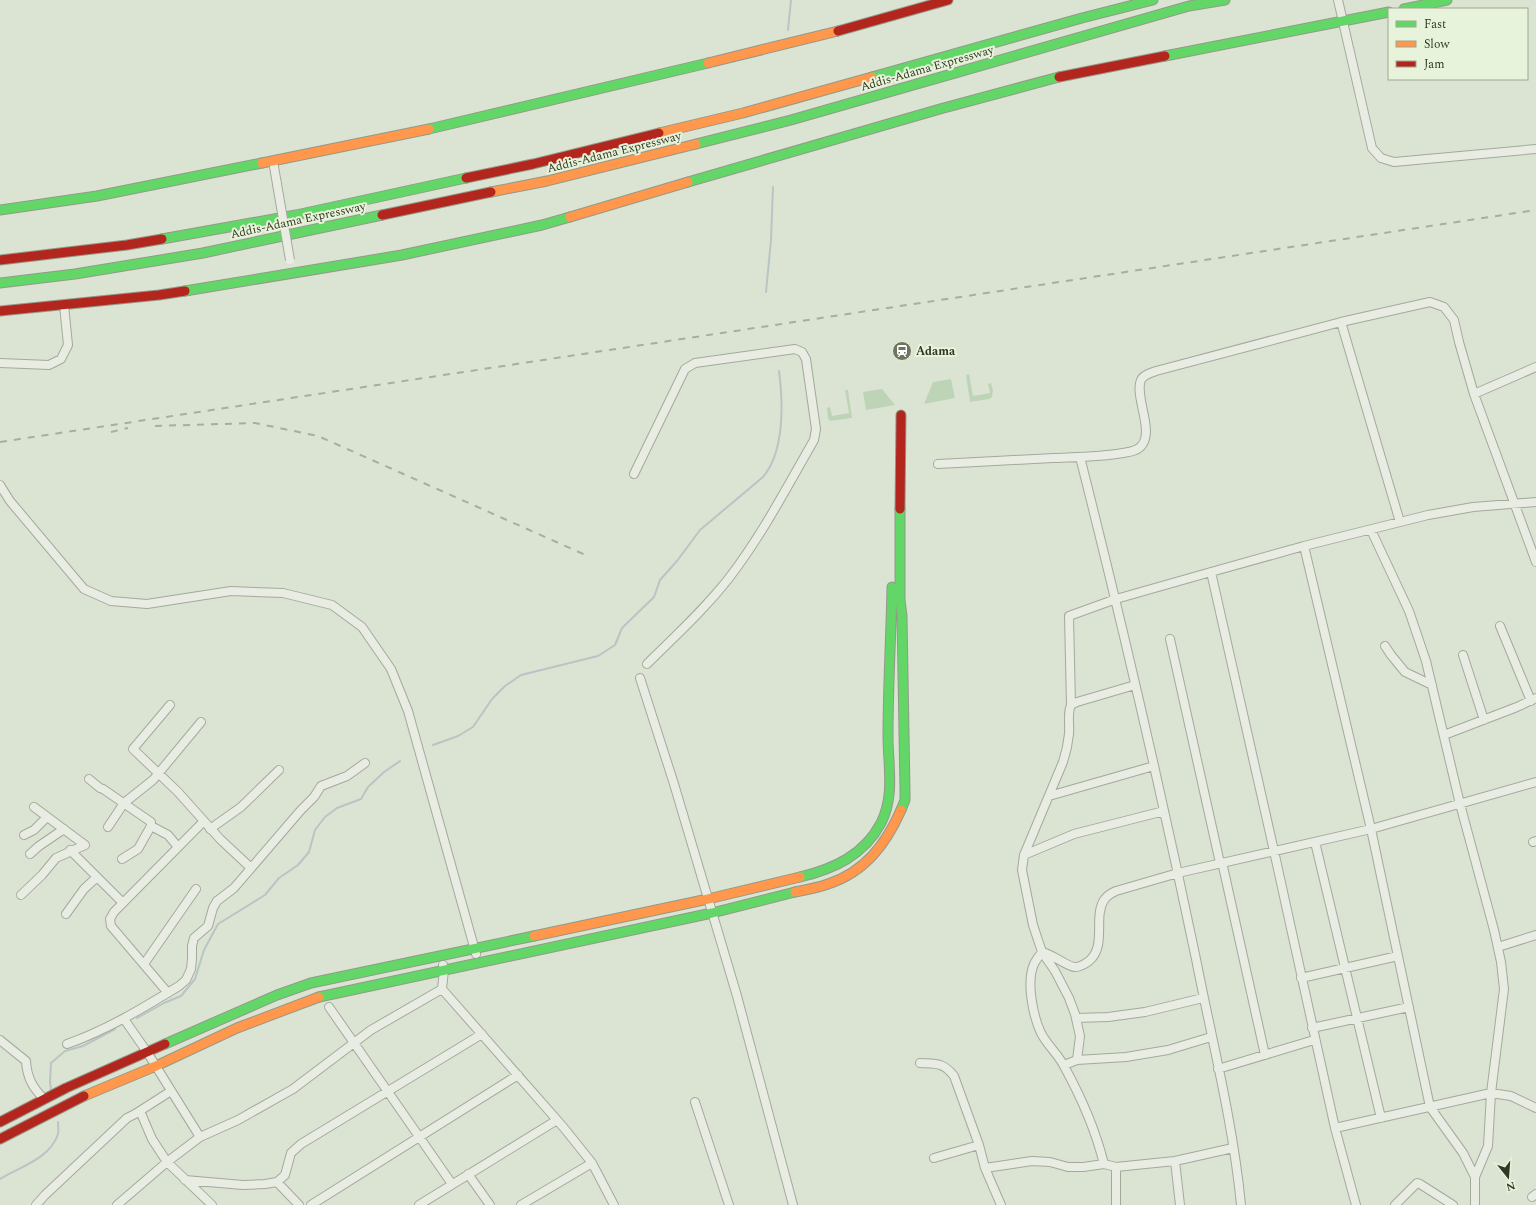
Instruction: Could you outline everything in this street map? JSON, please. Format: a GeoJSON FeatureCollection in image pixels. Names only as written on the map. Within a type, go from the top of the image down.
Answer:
{"type":"FeatureCollection","features":[{"type":"Feature","properties":{"kind":"main road"},"geometry":{"type":"LineString","coordinates":[[0,210],[97,196],[478,119],[805,40],[948,0]]}},
{"type":"Feature","properties":{"kind":"main road","name":"Addis-Adama Expressway"},"geometry":{"type":"LineString","coordinates":[[0,260],[127,245],[281,218],[533,164],[743,113],[1074,20],[1153,0]]}},
{"type":"Feature","properties":{"kind":"main road","name":"Addis-Adama Expressway"},"geometry":{"type":"LineString","coordinates":[[0,283],[75,274],[203,253],[547,181],[791,120],[1189,6],[1225,0]]}},
{"type":"Feature","properties":{"kind":"main road"},"geometry":{"type":"LineString","coordinates":[[1409,8],[1447,0]]}},
{"type":"Feature","properties":{"kind":"main road"},"geometry":{"type":"LineString","coordinates":[[0,311],[159,295],[292,274],[402,255],[542,225],[940,109],[1060,77],[1388,12]]}},
{"type":"Feature","properties":{"kind":"main road"},"geometry":{"type":"LineString","coordinates":[[0,1122],[66,1088],[277,994],[311,983],[708,899],[822,872],[846,861],[866,844],[881,823],[890,795],[888,736],[896,415],[900,600],[902,616],[905,779],[904,803],[893,829],[881,849],[866,864],[829,884],[712,913],[312,998],[236,1028],[156,1066],[79,1098],[0,1139]]}},
{"type":"Feature","properties":{"kind":"street"},"geometry":{"type":"LineString","coordinates":[[1339,3],[1342,22],[1372,148],[1381,158],[1394,162],[1536,149]]}},
{"type":"Feature","properties":{"kind":"street"},"geometry":{"type":"LineString","coordinates":[[273,161],[292,274]]}},
{"type":"Feature","properties":{"kind":"street"},"geometry":{"type":"LineString","coordinates":[[938,464],[1080,457],[1122,454],[1136,450],[1142,446],[1145,440],[1146,431],[1140,389],[1141,380],[1146,375],[1156,371],[1341,322],[1430,302],[1444,308],[1454,320],[1474,394],[1536,562]]}},
{"type":"Feature","properties":{"kind":"street"},"geometry":{"type":"LineString","coordinates":[[0,363],[49,365],[61,359],[68,345],[64,305]]}},
{"type":"Feature","properties":{"kind":"street"},"geometry":{"type":"LineString","coordinates":[[1341,322],[1400,522]]}},
{"type":"Feature","properties":{"kind":"street"},"geometry":{"type":"LineString","coordinates":[[634,474],[685,369],[695,363],[795,349],[802,352],[806,359],[816,429],[814,440],[765,525],[729,578],[694,618],[647,664]]}},
{"type":"Feature","properties":{"kind":"street"},"geometry":{"type":"LineString","coordinates":[[1474,394],[1536,367]]}},
{"type":"Feature","properties":{"kind":"street"},"geometry":{"type":"LineString","coordinates":[[1080,457],[1116,599],[1178,873],[1233,1148],[1241,1205]]}},
{"type":"Feature","properties":{"kind":"street"},"geometry":{"type":"LineString","coordinates":[[0,485],[10,500],[84,589],[111,601],[147,604],[231,591],[283,593],[332,606],[362,626],[391,669],[412,723],[478,962]]}},
{"type":"Feature","properties":{"kind":"street"},"geometry":{"type":"LineString","coordinates":[[1077,1060],[1080,1036],[1076,1018],[1069,998],[1055,971],[1042,952],[1033,925],[1022,870],[1024,854],[1063,762],[1067,748],[1069,710],[1071,705],[1069,616],[1116,599],[1210,572],[1304,546],[1428,515],[1473,506],[1536,502]]}},
{"type":"Feature","properties":{"kind":"street"},"geometry":{"type":"LineString","coordinates":[[1370,530],[1409,611],[1420,643],[1432,685],[1460,804],[1498,947],[1504,989],[1491,1093],[1488,1146],[1475,1177],[1475,1205]]}},
{"type":"Feature","properties":{"kind":"street"},"geometry":{"type":"LineString","coordinates":[[1304,546],[1371,828],[1430,1107],[1463,1153],[1475,1177]]}},
{"type":"Feature","properties":{"kind":"street"},"geometry":{"type":"LineString","coordinates":[[1210,572],[1274,851],[1314,1040],[1335,1128],[1356,1205]]}},
{"type":"Feature","properties":{"kind":"street"},"geometry":{"type":"LineString","coordinates":[[1444,735],[1533,699],[1500,626]]}},
{"type":"Feature","properties":{"kind":"street"},"geometry":{"type":"LineString","coordinates":[[1170,639],[1265,1055]]}},
{"type":"Feature","properties":{"kind":"street"},"geometry":{"type":"LineString","coordinates":[[1385,646],[1405,672],[1432,685]]}},
{"type":"Feature","properties":{"kind":"street"},"geometry":{"type":"LineString","coordinates":[[1463,655],[1484,720]]}},
{"type":"Feature","properties":{"kind":"street"},"geometry":{"type":"LineString","coordinates":[[640,678],[674,784],[737,996],[793,1205]]}},
{"type":"Feature","properties":{"kind":"street"},"geometry":{"type":"LineString","coordinates":[[1071,705],[1135,685]]}},
{"type":"Feature","properties":{"kind":"street"},"geometry":{"type":"LineString","coordinates":[[170,705],[133,749],[178,792],[203,822],[251,868]]}},
{"type":"Feature","properties":{"kind":"street"},"geometry":{"type":"LineString","coordinates":[[108,827],[124,803],[153,780],[201,722]]}},
{"type":"Feature","properties":{"kind":"street"},"geometry":{"type":"LineString","coordinates":[[66,1044],[82,1039],[124,1019],[168,993],[186,980],[191,969],[192,946],[194,938],[208,926],[213,908],[217,901],[234,888],[314,797],[321,786],[347,776],[365,763]]}},
{"type":"Feature","properties":{"kind":"street"},"geometry":{"type":"LineString","coordinates":[[1049,796],[1154,766]]}},
{"type":"Feature","properties":{"kind":"street"},"geometry":{"type":"LineString","coordinates":[[210,829],[241,807],[279,770]]}},
{"type":"Feature","properties":{"kind":"street"},"geometry":{"type":"LineString","coordinates":[[89,778],[100,788],[151,822],[151,826],[168,835],[178,846]]}},
{"type":"Feature","properties":{"kind":"street"},"geometry":{"type":"LineString","coordinates":[[1042,952],[1051,954],[1075,967],[1085,965],[1094,957],[1098,941],[1099,913],[1103,901],[1108,895],[1116,891],[1178,873],[1371,828],[1536,782]]}},
{"type":"Feature","properties":{"kind":"street"},"geometry":{"type":"LineString","coordinates":[[21,895],[42,875],[56,858],[70,850],[85,845],[34,807]]}},
{"type":"Feature","properties":{"kind":"street"},"geometry":{"type":"LineString","coordinates":[[1024,854],[1074,834],[1164,811]]}},
{"type":"Feature","properties":{"kind":"street"},"geometry":{"type":"LineString","coordinates":[[24,835],[34,830],[47,817]]}},
{"type":"Feature","properties":{"kind":"street"},"geometry":{"type":"LineString","coordinates":[[168,993],[112,926],[110,919],[114,912],[203,822]]}},
{"type":"Feature","properties":{"kind":"street"},"geometry":{"type":"LineString","coordinates":[[122,859],[138,849],[151,826]]}},
{"type":"Feature","properties":{"kind":"street"},"geometry":{"type":"LineString","coordinates":[[30,854],[64,829]]}},
{"type":"Feature","properties":{"kind":"street"},"geometry":{"type":"LineString","coordinates":[[1315,842],[1381,1118]]}},
{"type":"Feature","properties":{"kind":"street"},"geometry":{"type":"LineString","coordinates":[[70,850],[123,903]]}},
{"type":"Feature","properties":{"kind":"street"},"geometry":{"type":"LineString","coordinates":[[66,914],[84,889],[97,877]]}},
{"type":"Feature","properties":{"kind":"street"},"geometry":{"type":"LineString","coordinates":[[144,964],[196,889]]}},
{"type":"Feature","properties":{"kind":"street"},"geometry":{"type":"LineString","coordinates":[[1498,947],[1536,935]]}},
{"type":"Feature","properties":{"kind":"street"},"geometry":{"type":"LineString","coordinates":[[1042,952],[1034,965],[1030,983],[1034,1010],[1042,1033],[1064,1065],[1097,1138],[1104,1164]]}},
{"type":"Feature","properties":{"kind":"street"},"geometry":{"type":"LineString","coordinates":[[441,956],[444,970],[442,988],[557,1120],[592,1163],[614,1205]]}},
{"type":"Feature","properties":{"kind":"street"},"geometry":{"type":"LineString","coordinates":[[1301,978],[1398,956]]}},
{"type":"Feature","properties":{"kind":"street"},"geometry":{"type":"LineString","coordinates":[[117,1205],[167,1162],[200,1137],[238,1120],[293,1088],[371,1030],[442,988]]}},
{"type":"Feature","properties":{"kind":"street"},"geometry":{"type":"LineString","coordinates":[[1076,1018],[1108,1017],[1144,1012],[1203,998]]}},
{"type":"Feature","properties":{"kind":"street"},"geometry":{"type":"LineString","coordinates":[[329,1007],[452,1184]]}},
{"type":"Feature","properties":{"kind":"street"},"geometry":{"type":"LineString","coordinates":[[1312,1028],[1409,1007]]}},
{"type":"Feature","properties":{"kind":"street"},"geometry":{"type":"LineString","coordinates":[[124,1019],[148,1052],[200,1137]]}},
{"type":"Feature","properties":{"kind":"street"},"geometry":{"type":"LineString","coordinates":[[185,1180],[243,1185],[277,1182],[285,1175],[291,1153],[300,1144],[482,1034]]}},
{"type":"Feature","properties":{"kind":"street"},"geometry":{"type":"LineString","coordinates":[[1064,1065],[1077,1060],[1126,1057],[1168,1050],[1211,1037]]}},
{"type":"Feature","properties":{"kind":"street"},"geometry":{"type":"LineString","coordinates":[[0,1040],[26,1061],[29,1080],[34,1089],[44,1099]]}},
{"type":"Feature","properties":{"kind":"street"},"geometry":{"type":"LineString","coordinates":[[1218,1069],[1314,1040]]}},
{"type":"Feature","properties":{"kind":"street"},"geometry":{"type":"LineString","coordinates":[[920,1063],[942,1064],[948,1068],[954,1076],[979,1145],[985,1168],[1001,1205]]}},
{"type":"Feature","properties":{"kind":"street"},"geometry":{"type":"LineString","coordinates":[[311,1205],[518,1075]]}},
{"type":"Feature","properties":{"kind":"street"},"geometry":{"type":"LineString","coordinates":[[36,1205],[127,1118],[171,1091]]}},
{"type":"Feature","properties":{"kind":"street"},"geometry":{"type":"LineString","coordinates":[[1335,1128],[1491,1093],[1512,1096],[1536,1108]]}},
{"type":"Feature","properties":{"kind":"street"},"geometry":{"type":"LineString","coordinates":[[695,1102],[729,1205]]}},
{"type":"Feature","properties":{"kind":"street"},"geometry":{"type":"LineString","coordinates":[[140,1111],[152,1139],[167,1162],[212,1205]]}},
{"type":"Feature","properties":{"kind":"street"},"geometry":{"type":"LineString","coordinates":[[419,1205],[557,1120]]}},
{"type":"Feature","properties":{"kind":"street"},"geometry":{"type":"LineString","coordinates":[[934,1158],[979,1145]]}},
{"type":"Feature","properties":{"kind":"street"},"geometry":{"type":"LineString","coordinates":[[985,1168],[1032,1161],[1050,1162],[1083,1168],[1104,1164],[1116,1168],[1175,1161],[1233,1148]]}},
{"type":"Feature","properties":{"kind":"street"},"geometry":{"type":"LineString","coordinates":[[1175,1161],[1180,1205]]}},
{"type":"Feature","properties":{"kind":"street"},"geometry":{"type":"LineString","coordinates":[[521,1205],[592,1163]]}},
{"type":"Feature","properties":{"kind":"street"},"geometry":{"type":"LineString","coordinates":[[1116,1168],[1116,1205]]}},
{"type":"Feature","properties":{"kind":"street"},"geometry":{"type":"LineString","coordinates":[[468,1174],[490,1205]]}},
{"type":"Feature","properties":{"kind":"street"},"geometry":{"type":"LineString","coordinates":[[277,1182],[299,1205]]}},
{"type":"Feature","properties":{"kind":"street"},"geometry":{"type":"LineString","coordinates":[[1395,1205],[1417,1183],[1453,1205]]}},
{"type":"Feature","properties":{"kind":"green space"},"geometry":{"type":"Polygon","coordinates":[[[969,374],[973,396],[990,393],[988,384],[991,383],[993,391],[992,397],[989,399],[970,402],[966,375],[969,374]]]}},
{"type":"Feature","properties":{"kind":"green space"},"geometry":{"type":"Polygon","coordinates":[[[951,379],[955,398],[924,404],[933,382],[951,379]]]}},
{"type":"Feature","properties":{"kind":"green space"},"geometry":{"type":"Polygon","coordinates":[[[882,389],[895,405],[866,410],[863,392],[882,389]]]}},
{"type":"Feature","properties":{"kind":"green space"},"geometry":{"type":"Polygon","coordinates":[[[845,390],[848,390],[852,418],[830,421],[828,418],[827,408],[830,407],[832,416],[849,413],[845,390]]]}},
{"type":"Feature","properties":{"kind":"waterway"},"geometry":{"type":"LineString","coordinates":[[788,30],[791,0]]}},
{"type":"Feature","properties":{"kind":"waterway"},"geometry":{"type":"LineString","coordinates":[[766,292],[771,240],[773,187]]}},
{"type":"Feature","properties":{"kind":"waterway"},"geometry":{"type":"LineString","coordinates":[[433,745],[458,736],[473,727],[492,699],[505,686],[521,675],[598,656],[615,645],[622,628],[654,597],[660,580],[677,561],[700,530],[763,477],[770,466],[779,440],[781,426],[779,371]]}},
{"type":"Feature","properties":{"kind":"waterway"},"geometry":{"type":"LineString","coordinates":[[137,1018],[164,1003],[181,996],[195,979],[204,950],[218,924],[265,895],[279,878],[298,865],[309,852],[315,830],[325,817],[337,808],[361,799],[368,787],[384,772],[400,761]]}},
{"type":"Feature","properties":{"kind":"waterway"},"geometry":{"type":"LineString","coordinates":[[51,1090],[51,1063],[65,1051],[83,1046],[115,1029]]}},
{"type":"Feature","properties":{"kind":"waterway"},"geometry":{"type":"LineString","coordinates":[[0,1179],[33,1161],[48,1150],[54,1143],[58,1134],[58,1122]]}},
{"type":"Feature","properties":{"kind":"railway"},"geometry":{"type":"LineString","coordinates":[[0,442],[1536,210]]}},
{"type":"Feature","properties":{"kind":"railway"},"geometry":{"type":"LineString","coordinates":[[155,426],[255,423],[318,436],[590,557]]}},
{"type":"Feature","properties":{"kind":"railway"},"geometry":{"type":"LineString","coordinates":[[111,432],[128,428]]}},
{"type":"Feature","properties":{"kind":"traffic: fast"},"geometry":{"type":"LineString","coordinates":[[872,77],[1082,18],[1153,0]]}},
{"type":"Feature","properties":{"kind":"traffic: fast"},"geometry":{"type":"LineString","coordinates":[[696,144],[791,120],[1189,6],[1225,0]]}},
{"type":"Feature","properties":{"kind":"traffic: fast"},"geometry":{"type":"LineString","coordinates":[[1409,8],[1447,0]]}},
{"type":"Feature","properties":{"kind":"traffic: fast"},"geometry":{"type":"LineString","coordinates":[[1165,56],[1388,12]]}},
{"type":"Feature","properties":{"kind":"traffic: fast"},"geometry":{"type":"LineString","coordinates":[[429,129],[708,63]]}},
{"type":"Feature","properties":{"kind":"traffic: fast"},"geometry":{"type":"LineString","coordinates":[[688,182],[940,109],[1059,77]]}},
{"type":"Feature","properties":{"kind":"traffic: fast"},"geometry":{"type":"LineString","coordinates":[[0,210],[97,196],[262,163]]}},
{"type":"Feature","properties":{"kind":"traffic: fast"},"geometry":{"type":"LineString","coordinates":[[162,239],[296,215],[466,178]]}},
{"type":"Feature","properties":{"kind":"traffic: fast"},"geometry":{"type":"LineString","coordinates":[[0,283],[75,274],[203,253],[382,215]]}},
{"type":"Feature","properties":{"kind":"traffic: fast"},"geometry":{"type":"LineString","coordinates":[[185,291],[402,255],[542,225],[570,217]]}},
{"type":"Feature","properties":{"kind":"traffic: fast"},"geometry":{"type":"LineString","coordinates":[[900,509],[900,600],[902,616],[905,791],[905,800],[901,810]]}},
{"type":"Feature","properties":{"kind":"traffic: fast"},"geometry":{"type":"LineString","coordinates":[[800,877],[825,870],[857,852],[874,834],[885,813],[888,802],[890,780],[888,718],[892,587]]}},
{"type":"Feature","properties":{"kind":"traffic: fast"},"geometry":{"type":"LineString","coordinates":[[319,997],[712,913],[795,892]]}},
{"type":"Feature","properties":{"kind":"traffic: fast"},"geometry":{"type":"LineString","coordinates":[[165,1044],[277,995],[311,983],[534,936]]}},
{"type":"Feature","properties":{"kind":"traffic: slow"},"geometry":{"type":"LineString","coordinates":[[708,63],[838,31]]}},
{"type":"Feature","properties":{"kind":"traffic: slow"},"geometry":{"type":"LineString","coordinates":[[659,133],[743,113],[872,77]]}},
{"type":"Feature","properties":{"kind":"traffic: slow"},"geometry":{"type":"LineString","coordinates":[[262,163],[429,129]]}},
{"type":"Feature","properties":{"kind":"traffic: slow"},"geometry":{"type":"LineString","coordinates":[[491,192],[547,181],[696,144]]}},
{"type":"Feature","properties":{"kind":"traffic: slow"},"geometry":{"type":"LineString","coordinates":[[570,217],[688,182]]}},
{"type":"Feature","properties":{"kind":"traffic: slow"},"geometry":{"type":"LineString","coordinates":[[795,892],[820,887],[841,879],[853,872],[873,855],[881,845],[901,810]]}},
{"type":"Feature","properties":{"kind":"traffic: slow"},"geometry":{"type":"LineString","coordinates":[[534,936],[708,899],[800,877]]}},
{"type":"Feature","properties":{"kind":"traffic: slow"},"geometry":{"type":"LineString","coordinates":[[84,1096],[156,1066],[237,1028],[319,997]]}},
{"type":"Feature","properties":{"kind":"traffic: jam"},"geometry":{"type":"LineString","coordinates":[[838,31],[948,0]]}},
{"type":"Feature","properties":{"kind":"traffic: jam"},"geometry":{"type":"LineString","coordinates":[[1059,77],[1165,56]]}},
{"type":"Feature","properties":{"kind":"traffic: jam"},"geometry":{"type":"LineString","coordinates":[[466,178],[533,164],[659,133]]}},
{"type":"Feature","properties":{"kind":"traffic: jam"},"geometry":{"type":"LineString","coordinates":[[382,215],[491,192]]}},
{"type":"Feature","properties":{"kind":"traffic: jam"},"geometry":{"type":"LineString","coordinates":[[0,260],[127,245],[162,239]]}},
{"type":"Feature","properties":{"kind":"traffic: jam"},"geometry":{"type":"LineString","coordinates":[[0,311],[185,291]]}},
{"type":"Feature","properties":{"kind":"traffic: jam"},"geometry":{"type":"LineString","coordinates":[[900,509],[901,415]]}},
{"type":"Feature","properties":{"kind":"traffic: jam"},"geometry":{"type":"LineString","coordinates":[[0,1122],[66,1088],[165,1044]]}},
{"type":"Feature","properties":{"kind":"traffic: jam"},"geometry":{"type":"LineString","coordinates":[[0,1139],[84,1096]]}},
{"type":"Feature","properties":{"kind":"place","name":"Adama"},"geometry":{"type":"Point","coordinates":[902,351]}}]}
